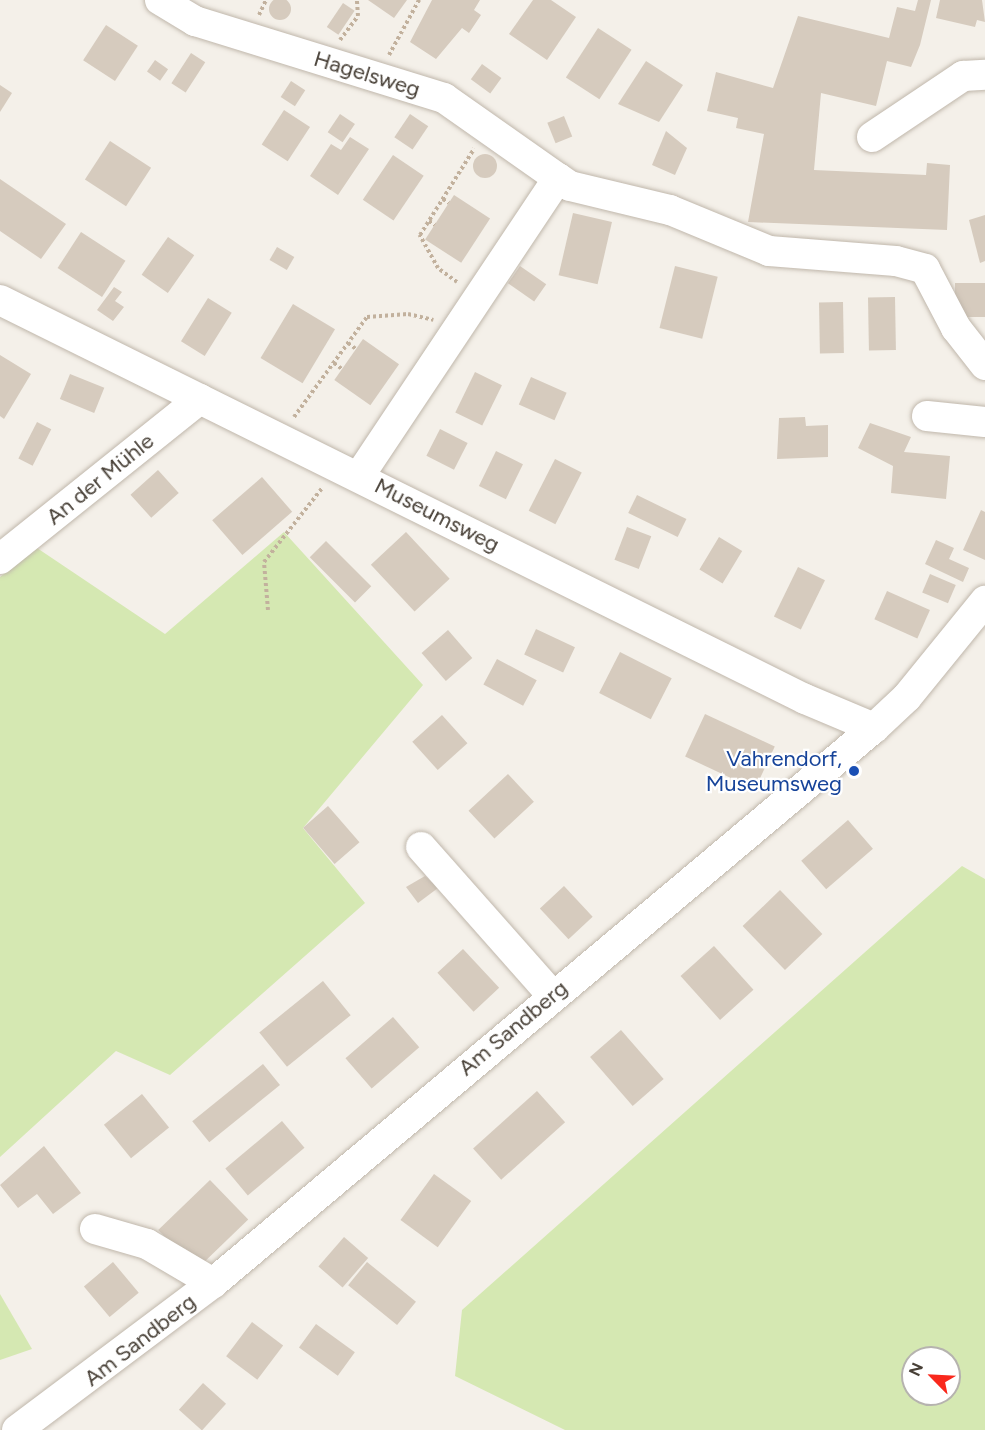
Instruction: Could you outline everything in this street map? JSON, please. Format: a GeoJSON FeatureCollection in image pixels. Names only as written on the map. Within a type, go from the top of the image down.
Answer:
{"type":"FeatureCollection","features":[{"type":"Feature","properties":{"kind":"street","name":"Hagelsweg"},"geometry":{"type":"LineString","coordinates":[[160,0],[195,21],[444,98],[570,186],[670,210],[769,251],[896,261],[925,269],[956,328],[985,364]]}},
{"type":"Feature","properties":{"kind":"street"},"geometry":{"type":"LineString","coordinates":[[872,137],[963,76],[985,75]]}},
{"type":"Feature","properties":{"kind":"street"},"geometry":{"type":"LineString","coordinates":[[349,472],[480,298],[558,178]]}},
{"type":"Feature","properties":{"kind":"street","name":"Museumsweg"},"geometry":{"type":"LineString","coordinates":[[0,300],[805,699],[874,728]]}},
{"type":"Feature","properties":{"kind":"street","name":"An der Mühle"},"geometry":{"type":"LineString","coordinates":[[0,559],[200,399]]}},
{"type":"Feature","properties":{"kind":"street"},"geometry":{"type":"LineString","coordinates":[[927,416],[985,422]]}},
{"type":"Feature","properties":{"kind":"street","name":"Am Sandberg"},"geometry":{"type":"LineString","coordinates":[[18,1430],[45,1422],[213,1283],[552,995],[874,728],[907,697],[985,601]]}},
{"type":"Feature","properties":{"kind":"street"},"geometry":{"type":"LineString","coordinates":[[421,847],[552,995]]}},
{"type":"Feature","properties":{"kind":"street"},"geometry":{"type":"LineString","coordinates":[[95,1229],[147,1244],[213,1283]]}},
{"type":"Feature","properties":{"kind":"path"},"geometry":{"type":"LineString","coordinates":[[333,63],[338,43],[358,16],[357,0]]}},
{"type":"Feature","properties":{"kind":"path"},"geometry":{"type":"LineString","coordinates":[[378,77],[419,0]]}},
{"type":"Feature","properties":{"kind":"path"},"geometry":{"type":"LineString","coordinates":[[480,298],[438,268],[420,235],[488,128]]}},
{"type":"Feature","properties":{"kind":"path"},"geometry":{"type":"LineString","coordinates":[[442,199],[449,203]]}},
{"type":"Feature","properties":{"kind":"path"},"geometry":{"type":"LineString","coordinates":[[429,221],[435,225]]}},
{"type":"Feature","properties":{"kind":"path"},"geometry":{"type":"LineString","coordinates":[[279,437],[367,317],[408,314],[433,320]]}},
{"type":"Feature","properties":{"kind":"path"},"geometry":{"type":"LineString","coordinates":[[348,343],[356,348]]}},
{"type":"Feature","properties":{"kind":"path"},"geometry":{"type":"LineString","coordinates":[[334,363],[342,369]]}},
{"type":"Feature","properties":{"kind":"path"},"geometry":{"type":"LineString","coordinates":[[268,610],[264,562],[349,472]]}},
{"type":"Feature","properties":{"kind":"green space"},"geometry":{"type":"Polygon","coordinates":[[[284,532],[423,685],[303,828],[365,903],[170,1075],[116,1051],[0,1157],[0,577],[37,548],[165,634],[284,532]]]}},
{"type":"Feature","properties":{"kind":"green space"},"geometry":{"type":"Polygon","coordinates":[[[962,866],[985,879],[985,1430],[565,1430],[455,1376],[462,1310],[962,866]]]}},
{"type":"Feature","properties":{"kind":"green space"},"geometry":{"type":"Polygon","coordinates":[[[0,1294],[32,1349],[0,1360],[0,1294]]]}},
{"type":"Feature","properties":{"kind":"building"},"geometry":{"type":"Polygon","coordinates":[[[280,-2],[290,5],[291,9],[284,19],[280,20],[270,13],[269,9],[276,-1],[280,-2]]]}},
{"type":"Feature","properties":{"kind":"building"},"geometry":{"type":"Polygon","coordinates":[[[368,0],[407,0],[394,18],[368,0]]]}},
{"type":"Feature","properties":{"kind":"building"},"geometry":{"type":"Polygon","coordinates":[[[432,0],[480,0],[474,10],[481,15],[469,33],[462,28],[436,59],[410,42],[432,0]]]}},
{"type":"Feature","properties":{"kind":"building"},"geometry":{"type":"Polygon","coordinates":[[[533,0],[551,0],[576,17],[547,60],[509,34],[533,0]]]}},
{"type":"Feature","properties":{"kind":"building"},"geometry":{"type":"Polygon","coordinates":[[[918,0],[931,0],[920,45],[911,67],[887,61],[876,106],[821,93],[814,170],[926,175],[927,163],[950,165],[947,230],[748,222],[764,134],[736,128],[738,118],[707,111],[716,72],[773,88],[798,16],[889,38],[897,7],[915,11],[918,0]]]}},
{"type":"Feature","properties":{"kind":"building"},"geometry":{"type":"Polygon","coordinates":[[[940,0],[982,0],[985,22],[977,20],[975,27],[936,18],[940,0]]]}},
{"type":"Feature","properties":{"kind":"building"},"geometry":{"type":"Polygon","coordinates":[[[343,3],[355,11],[338,35],[327,27],[343,3]]]}},
{"type":"Feature","properties":{"kind":"building"},"geometry":{"type":"Polygon","coordinates":[[[106,25],[138,46],[115,81],[83,60],[106,25]]]}},
{"type":"Feature","properties":{"kind":"building"},"geometry":{"type":"Polygon","coordinates":[[[598,28],[632,50],[599,99],[566,77],[598,28]]]}},
{"type":"Feature","properties":{"kind":"building"},"geometry":{"type":"Polygon","coordinates":[[[191,53],[205,62],[186,92],[171,83],[191,53]]]}},
{"type":"Feature","properties":{"kind":"building"},"geometry":{"type":"Polygon","coordinates":[[[155,60],[168,69],[160,81],[147,71],[155,60]]]}},
{"type":"Feature","properties":{"kind":"building"},"geometry":{"type":"Polygon","coordinates":[[[646,61],[683,85],[659,122],[618,104],[646,61]]]}},
{"type":"Feature","properties":{"kind":"building"},"geometry":{"type":"Polygon","coordinates":[[[482,64],[501,78],[490,93],[471,79],[482,64]]]}},
{"type":"Feature","properties":{"kind":"building"},"geometry":{"type":"Polygon","coordinates":[[[291,81],[305,90],[295,106],[281,97],[291,81]]]}},
{"type":"Feature","properties":{"kind":"building"},"geometry":{"type":"Polygon","coordinates":[[[0,85],[12,93],[0,112],[0,85]]]}},
{"type":"Feature","properties":{"kind":"building"},"geometry":{"type":"Polygon","coordinates":[[[284,110],[310,127],[288,161],[262,144],[284,110]]]}},
{"type":"Feature","properties":{"kind":"building"},"geometry":{"type":"Polygon","coordinates":[[[340,114],[355,124],[343,142],[328,132],[340,114]]]}},
{"type":"Feature","properties":{"kind":"building"},"geometry":{"type":"Polygon","coordinates":[[[410,114],[428,126],[413,150],[394,137],[410,114]]]}},
{"type":"Feature","properties":{"kind":"building"},"geometry":{"type":"Polygon","coordinates":[[[564,116],[572,136],[556,143],[547,123],[564,116]]]}},
{"type":"Feature","properties":{"kind":"building"},"geometry":{"type":"Polygon","coordinates":[[[666,131],[687,148],[675,175],[652,165],[666,131]]]}},
{"type":"Feature","properties":{"kind":"building"},"geometry":{"type":"Polygon","coordinates":[[[350,137],[369,149],[338,195],[310,176],[331,144],[341,150],[350,137]]]}},
{"type":"Feature","properties":{"kind":"building"},"geometry":{"type":"Polygon","coordinates":[[[110,141],[151,168],[126,206],[85,180],[110,141]]]}},
{"type":"Feature","properties":{"kind":"building"},"geometry":{"type":"Polygon","coordinates":[[[485,154],[494,157],[497,166],[494,175],[485,178],[476,175],[473,166],[476,157],[485,154]]]}},
{"type":"Feature","properties":{"kind":"building"},"geometry":{"type":"Polygon","coordinates":[[[393,155],[424,176],[393,220],[363,200],[393,155]]]}},
{"type":"Feature","properties":{"kind":"building"},"geometry":{"type":"Polygon","coordinates":[[[0,179],[66,224],[41,259],[0,231],[0,179]]]}},
{"type":"Feature","properties":{"kind":"building"},"geometry":{"type":"Polygon","coordinates":[[[454,195],[490,218],[461,263],[425,239],[454,195]]]}},
{"type":"Feature","properties":{"kind":"building"},"geometry":{"type":"Polygon","coordinates":[[[573,213],[612,222],[598,284],[559,275],[573,213]]]}},
{"type":"Feature","properties":{"kind":"building"},"geometry":{"type":"Polygon","coordinates":[[[985,215],[985,261],[980,263],[969,220],[985,215]]]}},
{"type":"Feature","properties":{"kind":"building"},"geometry":{"type":"Polygon","coordinates":[[[81,232],[125,261],[102,297],[58,268],[81,232]]]}},
{"type":"Feature","properties":{"kind":"building"},"geometry":{"type":"Polygon","coordinates":[[[168,237],[194,255],[168,293],[142,275],[168,237]]]}},
{"type":"Feature","properties":{"kind":"building"},"geometry":{"type":"Polygon","coordinates":[[[277,247],[294,257],[287,270],[270,260],[277,247]]]}},
{"type":"Feature","properties":{"kind":"building"},"geometry":{"type":"Polygon","coordinates":[[[520,266],[546,284],[534,302],[508,283],[520,266]]]}},
{"type":"Feature","properties":{"kind":"building"},"geometry":{"type":"Polygon","coordinates":[[[675,266],[718,277],[702,339],[660,328],[675,266]]]}},
{"type":"Feature","properties":{"kind":"building"},"geometry":{"type":"Polygon","coordinates":[[[955,283],[985,283],[985,317],[955,317],[955,283]]]}},
{"type":"Feature","properties":{"kind":"building"},"geometry":{"type":"Polygon","coordinates":[[[114,287],[122,292],[115,301],[124,307],[113,321],[97,310],[114,287]]]}},
{"type":"Feature","properties":{"kind":"building"},"geometry":{"type":"Polygon","coordinates":[[[868,297],[895,297],[896,350],[869,350],[868,297]]]}},
{"type":"Feature","properties":{"kind":"building"},"geometry":{"type":"Polygon","coordinates":[[[208,298],[232,313],[205,356],[181,341],[208,298]]]}},
{"type":"Feature","properties":{"kind":"building"},"geometry":{"type":"Polygon","coordinates":[[[819,302],[843,302],[844,353],[820,353],[819,302]]]}},
{"type":"Feature","properties":{"kind":"building"},"geometry":{"type":"Polygon","coordinates":[[[293,304],[335,329],[303,383],[261,358],[293,304]]]}},
{"type":"Feature","properties":{"kind":"building"},"geometry":{"type":"Polygon","coordinates":[[[363,339],[399,364],[370,405],[334,380],[363,339]]]}},
{"type":"Feature","properties":{"kind":"building"},"geometry":{"type":"Polygon","coordinates":[[[0,355],[31,374],[4,419],[0,416],[0,355]]]}},
{"type":"Feature","properties":{"kind":"building"},"geometry":{"type":"Polygon","coordinates":[[[475,372],[502,385],[482,426],[455,412],[475,372]]]}},
{"type":"Feature","properties":{"kind":"building"},"geometry":{"type":"Polygon","coordinates":[[[70,374],[104,388],[94,413],[60,399],[70,374]]]}},
{"type":"Feature","properties":{"kind":"building"},"geometry":{"type":"Polygon","coordinates":[[[531,377],[567,393],[554,420],[519,404],[531,377]]]}},
{"type":"Feature","properties":{"kind":"building"},"geometry":{"type":"Polygon","coordinates":[[[805,417],[806,426],[828,425],[828,457],[777,459],[779,418],[805,417]]]}},
{"type":"Feature","properties":{"kind":"building"},"geometry":{"type":"Polygon","coordinates":[[[37,422],[51,429],[33,466],[18,459],[37,422]]]}},
{"type":"Feature","properties":{"kind":"building"},"geometry":{"type":"Polygon","coordinates":[[[870,423],[911,437],[904,452],[950,456],[946,499],[891,493],[893,466],[858,448],[870,423]]]}},
{"type":"Feature","properties":{"kind":"building"},"geometry":{"type":"Polygon","coordinates":[[[440,429],[468,443],[454,470],[426,456],[440,429]]]}},
{"type":"Feature","properties":{"kind":"building"},"geometry":{"type":"Polygon","coordinates":[[[496,451],[523,464],[506,499],[479,486],[496,451]]]}},
{"type":"Feature","properties":{"kind":"building"},"geometry":{"type":"Polygon","coordinates":[[[555,459],[582,473],[555,524],[529,511],[555,459]]]}},
{"type":"Feature","properties":{"kind":"building"},"geometry":{"type":"Polygon","coordinates":[[[158,470],[179,493],[151,518],[131,495],[158,470]]]}},
{"type":"Feature","properties":{"kind":"building"},"geometry":{"type":"Polygon","coordinates":[[[262,477],[292,512],[242,555],[212,520],[262,477]]]}},
{"type":"Feature","properties":{"kind":"building"},"geometry":{"type":"Polygon","coordinates":[[[637,495],[686,519],[678,537],[628,513],[637,495]]]}},
{"type":"Feature","properties":{"kind":"building"},"geometry":{"type":"Polygon","coordinates":[[[981,510],[985,512],[985,560],[963,550],[981,510]]]}},
{"type":"Feature","properties":{"kind":"building"},"geometry":{"type":"Polygon","coordinates":[[[627,527],[651,536],[639,569],[614,560],[627,527]]]}},
{"type":"Feature","properties":{"kind":"building"},"geometry":{"type":"Polygon","coordinates":[[[406,532],[450,579],[415,612],[371,565],[406,532]]]}},
{"type":"Feature","properties":{"kind":"building"},"geometry":{"type":"Polygon","coordinates":[[[719,537],[742,551],[723,583],[699,570],[719,537]]]}},
{"type":"Feature","properties":{"kind":"building"},"geometry":{"type":"Polygon","coordinates":[[[936,540],[954,548],[949,559],[969,568],[963,582],[925,564],[936,540]]]}},
{"type":"Feature","properties":{"kind":"building"},"geometry":{"type":"Polygon","coordinates":[[[326,541],[371,586],[355,603],[310,557],[326,541]]]}},
{"type":"Feature","properties":{"kind":"building"},"geometry":{"type":"Polygon","coordinates":[[[798,567],[825,580],[801,630],[774,616],[798,567]]]}},
{"type":"Feature","properties":{"kind":"building"},"geometry":{"type":"Polygon","coordinates":[[[930,574],[956,585],[948,603],[922,592],[930,574]]]}},
{"type":"Feature","properties":{"kind":"building"},"geometry":{"type":"Polygon","coordinates":[[[887,591],[930,610],[917,638],[874,619],[887,591]]]}},
{"type":"Feature","properties":{"kind":"building"},"geometry":{"type":"Polygon","coordinates":[[[536,629],[575,647],[563,673],[524,654],[536,629]]]}},
{"type":"Feature","properties":{"kind":"building"},"geometry":{"type":"Polygon","coordinates":[[[448,630],[472,658],[446,681],[422,653],[448,630]]]}},
{"type":"Feature","properties":{"kind":"building"},"geometry":{"type":"Polygon","coordinates":[[[620,652],[672,678],[651,719],[599,693],[620,652]]]}},
{"type":"Feature","properties":{"kind":"building"},"geometry":{"type":"Polygon","coordinates":[[[497,659],[537,680],[523,706],[483,685],[497,659]]]}},
{"type":"Feature","properties":{"kind":"building"},"geometry":{"type":"Polygon","coordinates":[[[705,714],[775,747],[755,789],[685,757],[705,714]]]}},
{"type":"Feature","properties":{"kind":"building"},"geometry":{"type":"Polygon","coordinates":[[[442,715],[467,743],[438,770],[412,742],[442,715]]]}},
{"type":"Feature","properties":{"kind":"building"},"geometry":{"type":"Polygon","coordinates":[[[508,774],[534,802],[494,839],[469,811],[508,774]]]}},
{"type":"Feature","properties":{"kind":"building"},"geometry":{"type":"Polygon","coordinates":[[[328,806],[359,842],[335,864],[303,828],[328,806]]]}},
{"type":"Feature","properties":{"kind":"building"},"geometry":{"type":"Polygon","coordinates":[[[848,820],[873,849],[826,889],[801,861],[848,820]]]}},
{"type":"Feature","properties":{"kind":"building"},"geometry":{"type":"Polygon","coordinates":[[[425,876],[438,888],[418,903],[406,887],[425,876]]]}},
{"type":"Feature","properties":{"kind":"building"},"geometry":{"type":"Polygon","coordinates":[[[564,886],[593,917],[569,939],[540,909],[564,886]]]}},
{"type":"Feature","properties":{"kind":"building"},"geometry":{"type":"Polygon","coordinates":[[[780,890],[822,934],[785,970],[743,926],[780,890]]]}},
{"type":"Feature","properties":{"kind":"building"},"geometry":{"type":"Polygon","coordinates":[[[714,946],[753,990],[720,1020],[681,976],[714,946]]]}},
{"type":"Feature","properties":{"kind":"building"},"geometry":{"type":"Polygon","coordinates":[[[463,949],[499,988],[474,1012],[437,973],[463,949]]]}},
{"type":"Feature","properties":{"kind":"building"},"geometry":{"type":"Polygon","coordinates":[[[323,981],[351,1015],[287,1067],[259,1033],[323,981]]]}},
{"type":"Feature","properties":{"kind":"building"},"geometry":{"type":"Polygon","coordinates":[[[393,1017],[419,1047],[372,1089],[345,1058],[393,1017]]]}},
{"type":"Feature","properties":{"kind":"building"},"geometry":{"type":"Polygon","coordinates":[[[621,1030],[664,1079],[633,1106],[590,1057],[621,1030]]]}},
{"type":"Feature","properties":{"kind":"building"},"geometry":{"type":"Polygon","coordinates":[[[263,1064],[280,1085],[209,1142],[192,1121],[263,1064]]]}},
{"type":"Feature","properties":{"kind":"building"},"geometry":{"type":"Polygon","coordinates":[[[537,1091],[565,1122],[501,1180],[473,1149],[537,1091]]]}},
{"type":"Feature","properties":{"kind":"building"},"geometry":{"type":"Polygon","coordinates":[[[142,1094],[169,1127],[131,1158],[104,1125],[142,1094]]]}},
{"type":"Feature","properties":{"kind":"building"},"geometry":{"type":"Polygon","coordinates":[[[282,1121],[304,1148],[248,1195],[225,1169],[282,1121]]]}},
{"type":"Feature","properties":{"kind":"building"},"geometry":{"type":"Polygon","coordinates":[[[44,1146],[81,1193],[53,1214],[37,1194],[18,1208],[0,1185],[44,1146]]]}},
{"type":"Feature","properties":{"kind":"building"},"geometry":{"type":"Polygon","coordinates":[[[434,1174],[471,1201],[438,1247],[400,1220],[434,1174]]]}},
{"type":"Feature","properties":{"kind":"building"},"geometry":{"type":"Polygon","coordinates":[[[210,1180],[248,1220],[196,1270],[158,1230],[210,1180]]]}},
{"type":"Feature","properties":{"kind":"building"},"geometry":{"type":"Polygon","coordinates":[[[344,1237],[368,1258],[343,1287],[318,1266],[344,1237]]]}},
{"type":"Feature","properties":{"kind":"building"},"geometry":{"type":"Polygon","coordinates":[[[113,1262],[139,1293],[110,1317],[84,1286],[113,1262]]]}},
{"type":"Feature","properties":{"kind":"building"},"geometry":{"type":"Polygon","coordinates":[[[367,1262],[416,1302],[397,1325],[348,1285],[367,1262]]]}},
{"type":"Feature","properties":{"kind":"building"},"geometry":{"type":"Polygon","coordinates":[[[252,1322],[283,1345],[257,1380],[226,1356],[252,1322]]]}},
{"type":"Feature","properties":{"kind":"building"},"geometry":{"type":"Polygon","coordinates":[[[316,1324],[355,1352],[338,1376],[299,1347],[316,1324]]]}},
{"type":"Feature","properties":{"kind":"building"},"geometry":{"type":"Polygon","coordinates":[[[203,1383],[226,1404],[202,1430],[179,1410],[203,1383]]]}},
{"type":"Feature","properties":{"kind":"place","name":"Vahrendorf, Museumsweg"},"geometry":{"type":"Point","coordinates":[854,771]}}]}
